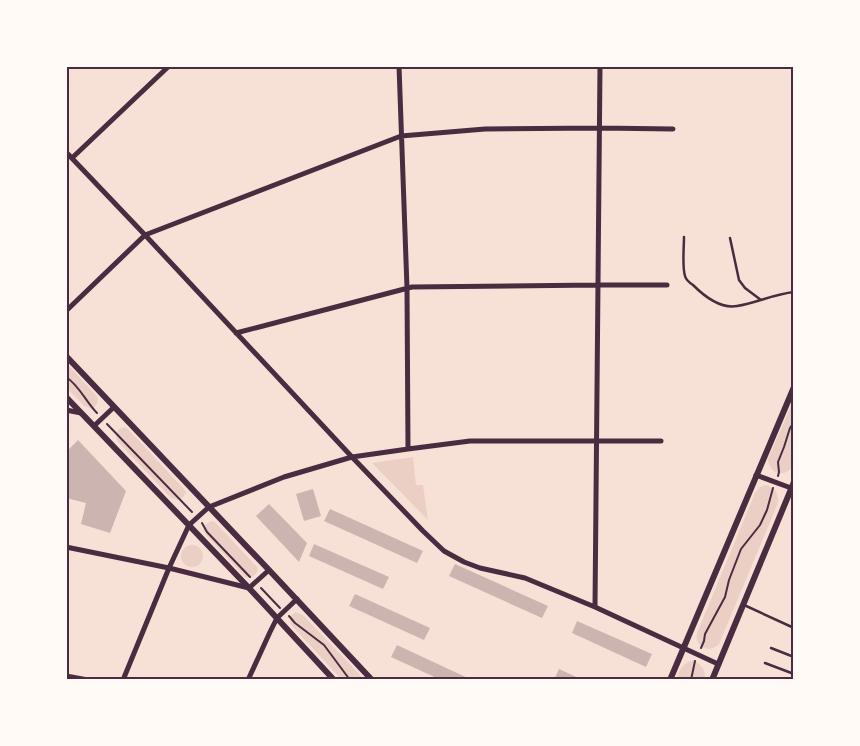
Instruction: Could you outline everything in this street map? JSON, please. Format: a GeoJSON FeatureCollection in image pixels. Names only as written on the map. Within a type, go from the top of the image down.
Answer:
{"type":"FeatureCollection","features":[{"type":"Feature","properties":{"kind":"street"},"geometry":{"type":"LineString","coordinates":[[72,158],[169,66]]}},
{"type":"Feature","properties":{"kind":"street"},"geometry":{"type":"LineString","coordinates":[[400,66],[408,449]]}},
{"type":"Feature","properties":{"kind":"street"},"geometry":{"type":"LineString","coordinates":[[594,607],[600,66]]}},
{"type":"Feature","properties":{"kind":"street"},"geometry":{"type":"LineString","coordinates":[[66,311],[145,235],[401,136],[485,129],[673,129]]}},
{"type":"Feature","properties":{"kind":"street"},"geometry":{"type":"LineString","coordinates":[[66,152],[423,532],[444,551],[480,568],[525,578],[594,607],[718,664]]}},
{"type":"Feature","properties":{"kind":"street"},"geometry":{"type":"LineString","coordinates":[[236,333],[412,287],[667,285]]}},
{"type":"Feature","properties":{"kind":"street"},"geometry":{"type":"LineString","coordinates":[[66,356],[372,680]]}},
{"type":"Feature","properties":{"kind":"street"},"geometry":{"type":"LineString","coordinates":[[670,680],[794,387]]}},
{"type":"Feature","properties":{"kind":"street"},"geometry":{"type":"LineString","coordinates":[[66,397],[249,588],[334,680]]}},
{"type":"Feature","properties":{"kind":"street"},"geometry":{"type":"LineString","coordinates":[[94,426],[114,407]]}},
{"type":"Feature","properties":{"kind":"street"},"geometry":{"type":"LineString","coordinates":[[66,410],[81,413]]}},
{"type":"Feature","properties":{"kind":"street"},"geometry":{"type":"LineString","coordinates":[[123,680],[169,568],[189,525],[209,507],[284,477],[352,457],[470,441],[661,441]]}},
{"type":"Feature","properties":{"kind":"street"},"geometry":{"type":"LineString","coordinates":[[712,680],[793,486],[756,475]]}},
{"type":"Feature","properties":{"kind":"street"},"geometry":{"type":"LineString","coordinates":[[66,547],[169,568],[249,588]]}},
{"type":"Feature","properties":{"kind":"street"},"geometry":{"type":"LineString","coordinates":[[249,588],[269,570]]}},
{"type":"Feature","properties":{"kind":"street"},"geometry":{"type":"LineString","coordinates":[[248,680],[277,618],[297,599]]}},
{"type":"Feature","properties":{"kind":"street"},"geometry":{"type":"LineString","coordinates":[[66,676],[88,680]]}},
{"type":"Feature","properties":{"kind":"lane"},"geometry":{"type":"LineString","coordinates":[[684,237],[685,278],[711,300],[735,307],[780,293],[794,292]]}},
{"type":"Feature","properties":{"kind":"lane"},"geometry":{"type":"LineString","coordinates":[[730,238],[739,280],[745,288],[761,300]]}},
{"type":"Feature","properties":{"kind":"lane"},"geometry":{"type":"LineString","coordinates":[[794,581],[794,591]]}},
{"type":"Feature","properties":{"kind":"lane"},"geometry":{"type":"LineString","coordinates":[[743,605],[794,628]]}},
{"type":"Feature","properties":{"kind":"lane"},"geometry":{"type":"LineString","coordinates":[[771,648],[794,657]]}},
{"type":"Feature","properties":{"kind":"lane"},"geometry":{"type":"LineString","coordinates":[[766,663],[794,674]]}},
{"type":"Feature","properties":{"kind":"path"},"geometry":{"type":"LineString","coordinates":[[66,377],[72,380],[90,406],[284,612],[324,645],[350,680]]}},
{"type":"Feature","properties":{"kind":"path"},"geometry":{"type":"LineString","coordinates":[[691,680],[694,663],[704,641],[705,634],[725,597],[737,559],[768,510],[772,490],[779,472],[778,462],[794,422]]}},
{"type":"Feature","properties":{"kind":"shaded area"},"geometry":{"type":"Polygon","coordinates":[[[66,363],[97,396],[97,403],[92,409],[84,406],[66,387],[66,363]]]}},
{"type":"Feature","properties":{"kind":"shaded area"},"geometry":{"type":"Polygon","coordinates":[[[794,399],[794,464],[787,472],[779,473],[772,469],[768,459],[794,399]]]}},
{"type":"Feature","properties":{"kind":"shaded area"},"geometry":{"type":"Polygon","coordinates":[[[125,427],[184,489],[186,492],[182,498],[176,500],[171,498],[118,442],[117,432],[125,427]]]}},
{"type":"Feature","properties":{"kind":"shaded area"},"geometry":{"type":"Polygon","coordinates":[[[413,457],[416,485],[423,485],[428,520],[372,463],[413,457]]]}},
{"type":"Feature","properties":{"kind":"shaded area"},"geometry":{"type":"Polygon","coordinates":[[[765,485],[776,491],[778,503],[719,644],[707,649],[703,648],[698,642],[697,633],[755,493],[760,487],[765,485]]]}},
{"type":"Feature","properties":{"kind":"shaded area"},"geometry":{"type":"Polygon","coordinates":[[[212,521],[257,567],[258,570],[254,575],[249,578],[245,577],[206,535],[203,531],[204,527],[212,521]]]}},
{"type":"Feature","properties":{"kind":"shaded area"},"geometry":{"type":"Polygon","coordinates":[[[188,545],[196,545],[203,552],[203,560],[196,567],[188,567],[181,560],[181,552],[188,545]]]}},
{"type":"Feature","properties":{"kind":"shaded area"},"geometry":{"type":"Polygon","coordinates":[[[296,612],[303,615],[365,680],[342,680],[292,626],[290,618],[296,612]]]}},
{"type":"Feature","properties":{"kind":"shaded area"},"geometry":{"type":"Polygon","coordinates":[[[694,660],[703,668],[705,680],[676,680],[682,667],[694,660]]]}},
{"type":"Feature","properties":{"kind":"building"},"geometry":{"type":"Polygon","coordinates":[[[78,440],[126,491],[110,533],[81,524],[86,503],[66,498],[66,457],[68,450],[78,440]]]}},
{"type":"Feature","properties":{"kind":"building"},"geometry":{"type":"Polygon","coordinates":[[[313,489],[321,516],[304,521],[296,494],[313,489]]]}},
{"type":"Feature","properties":{"kind":"building"},"geometry":{"type":"Polygon","coordinates":[[[269,504],[307,543],[299,562],[256,516],[269,504]]]}},
{"type":"Feature","properties":{"kind":"building"},"geometry":{"type":"Polygon","coordinates":[[[330,509],[423,551],[417,563],[324,521],[330,509]]]}},
{"type":"Feature","properties":{"kind":"building"},"geometry":{"type":"Polygon","coordinates":[[[314,544],[389,577],[383,589],[309,556],[314,544]]]}},
{"type":"Feature","properties":{"kind":"building"},"geometry":{"type":"Polygon","coordinates":[[[455,564],[548,606],[542,618],[449,576],[455,564]]]}},
{"type":"Feature","properties":{"kind":"building"},"geometry":{"type":"Polygon","coordinates":[[[355,594],[430,628],[424,640],[349,606],[355,594]]]}},
{"type":"Feature","properties":{"kind":"building"},"geometry":{"type":"Polygon","coordinates":[[[577,621],[652,654],[646,667],[572,633],[577,621]]]}},
{"type":"Feature","properties":{"kind":"building"},"geometry":{"type":"Polygon","coordinates":[[[397,645],[472,680],[441,680],[391,657],[397,645]]]}},
{"type":"Feature","properties":{"kind":"building"},"geometry":{"type":"Polygon","coordinates":[[[559,669],[583,680],[554,680],[559,669]]]}}]}
